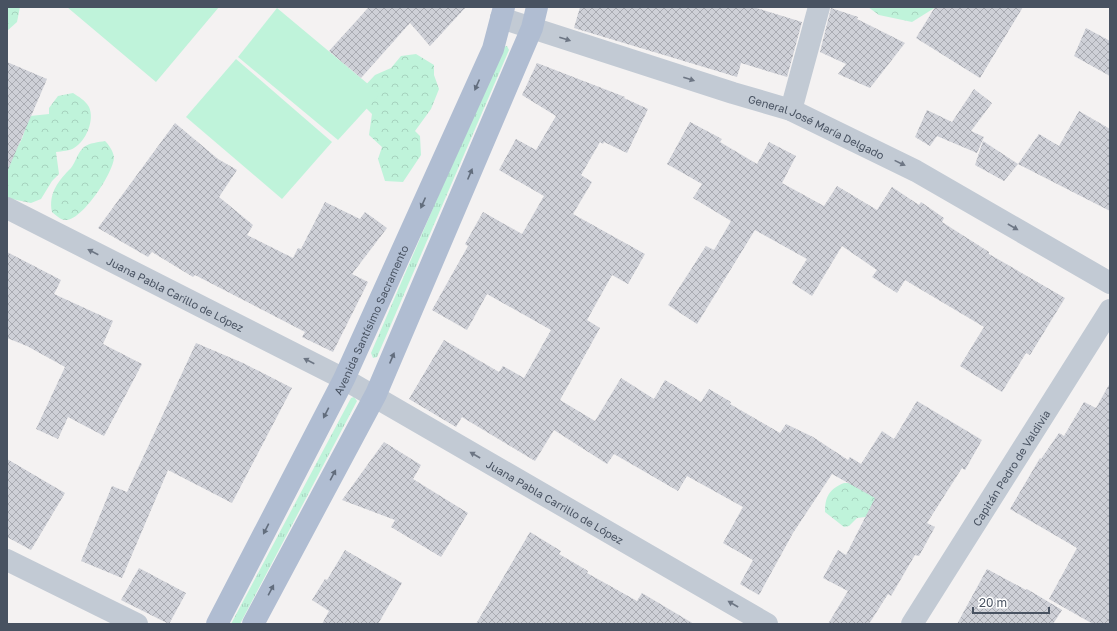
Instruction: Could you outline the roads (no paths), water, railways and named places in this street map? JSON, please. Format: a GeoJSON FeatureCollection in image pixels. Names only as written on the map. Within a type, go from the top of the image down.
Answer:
{"type":"FeatureCollection","features":[{"type":"Feature","properties":{"kind":"main road"},"geometry":{"type":"LineString","coordinates":[[253,624],[375,397],[532,28],[538,7]]}},
{"type":"Feature","properties":{"kind":"main road","name":"Avenida Santísimo Sacramento"},"geometry":{"type":"LineString","coordinates":[[217,624],[344,379],[493,49],[503,12]]}},
{"type":"Feature","properties":{"kind":"street"},"geometry":{"type":"LineString","coordinates":[[790,110],[819,7]]}},
{"type":"Feature","properties":{"kind":"street","name":"General José María Delgado"},"geometry":{"type":"LineString","coordinates":[[503,12],[532,28],[790,110],[916,171],[1110,283]]}},
{"type":"Feature","properties":{"kind":"street","name":"Juana Pabla Carillo de López"},"geometry":{"type":"LineString","coordinates":[[7,208],[344,379]]}},
{"type":"Feature","properties":{"kind":"street","name":"Capitán Pedro de Valdivia"},"geometry":{"type":"LineString","coordinates":[[912,624],[1110,310]]}},
{"type":"Feature","properties":{"kind":"street","name":"Juana Pabla Carrillo de López"},"geometry":{"type":"LineString","coordinates":[[344,379],[767,624]]}},
{"type":"Feature","properties":{"kind":"street"},"geometry":{"type":"LineString","coordinates":[[7,560],[137,624]]}}]}
